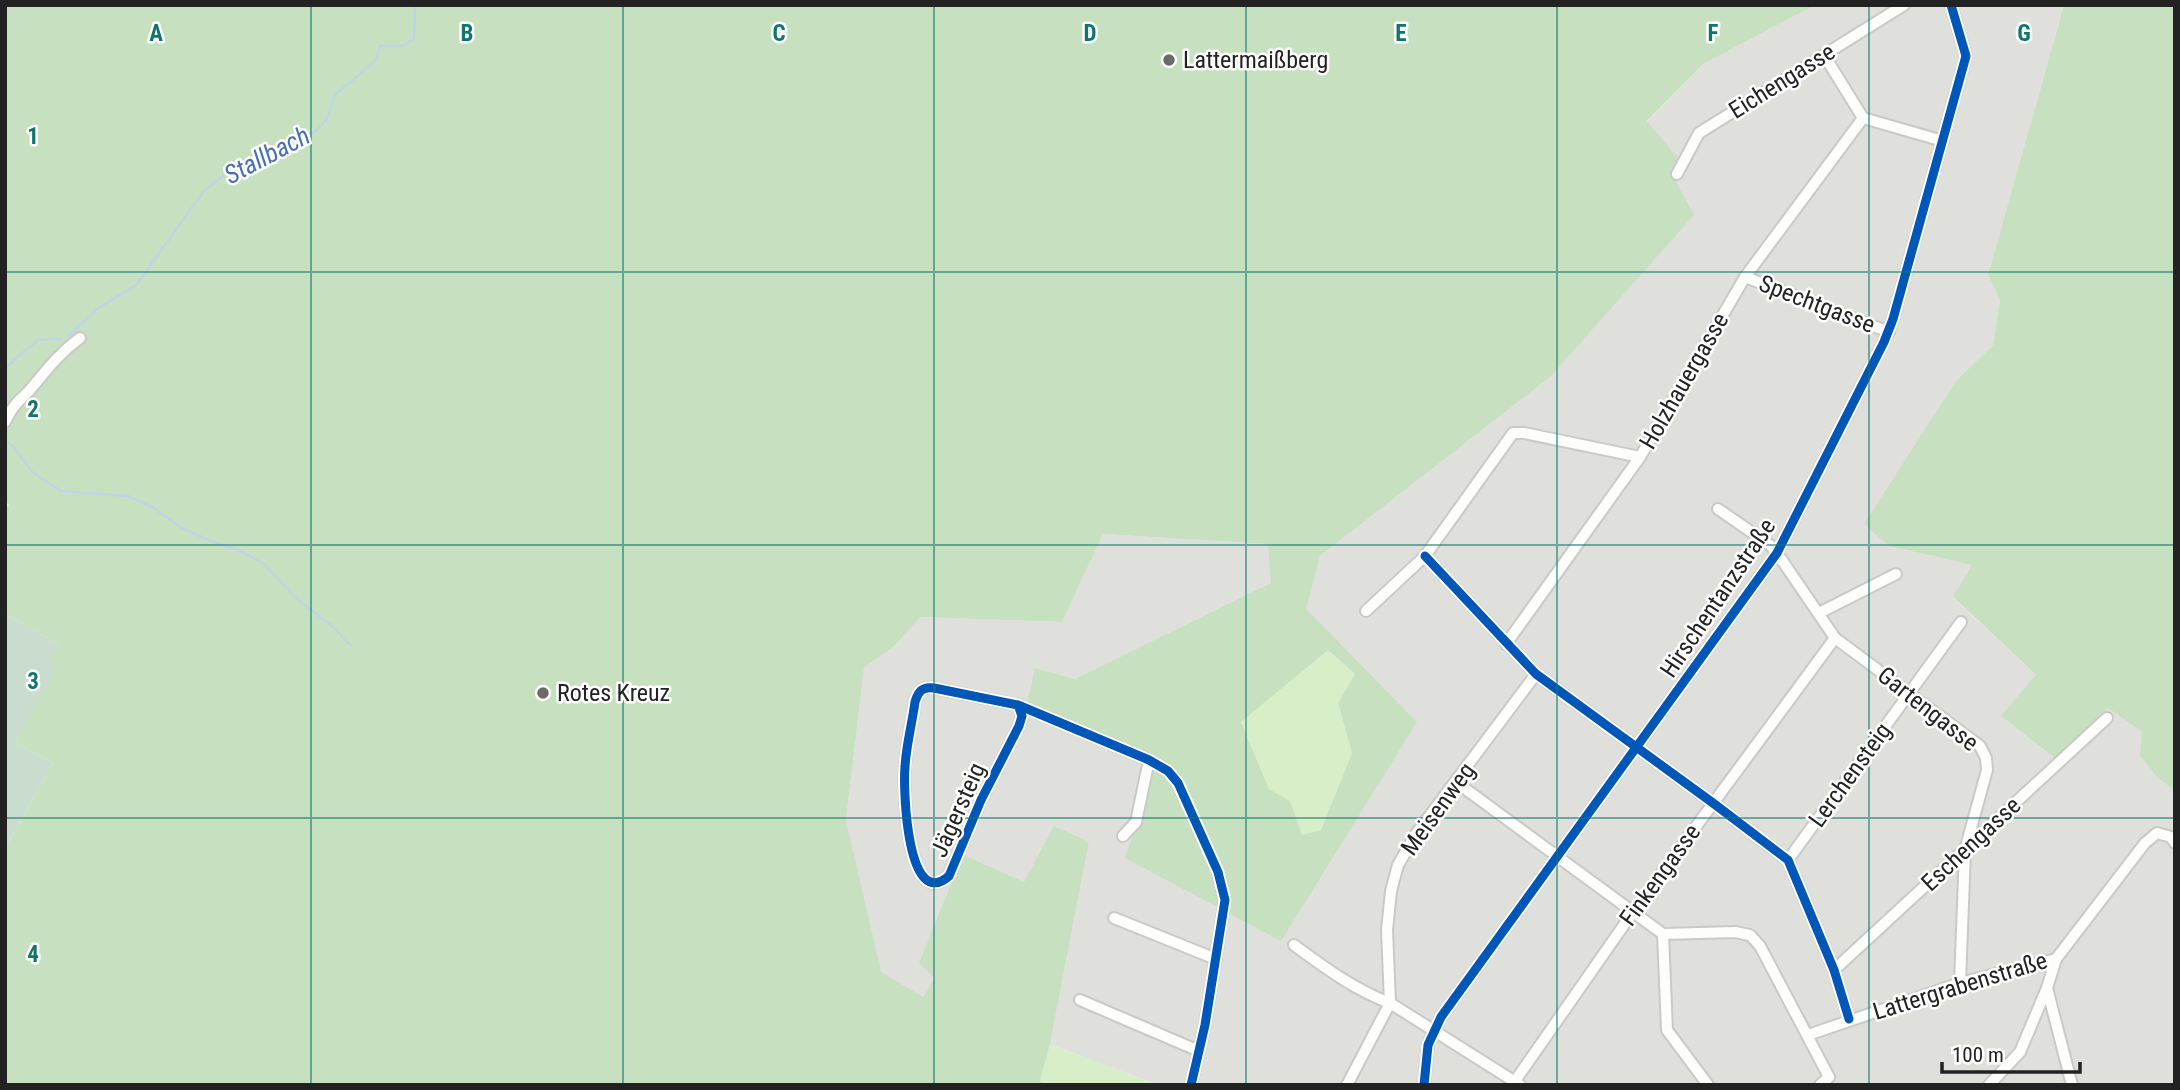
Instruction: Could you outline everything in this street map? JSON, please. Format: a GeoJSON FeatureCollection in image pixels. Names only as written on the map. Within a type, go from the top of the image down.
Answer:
{"type":"FeatureCollection","features":[{"type":"Feature","properties":{"kind":"street","name":"Eichengasse"},"geometry":{"type":"LineString","coordinates":[[1677,174],[1699,133],[1904,5]]}},
{"type":"Feature","properties":{"kind":"street","name":"Hirschentanzstraße"},"geometry":{"type":"LineString","coordinates":[[1424,1085],[1428,1045],[1441,1017],[1777,552],[1889,332],[1966,56],[1951,5]]}},
{"type":"Feature","properties":{"kind":"street"},"geometry":{"type":"LineString","coordinates":[[1824,54],[1863,118],[1943,141]]}},
{"type":"Feature","properties":{"kind":"street","name":"Holzhauergasse"},"geometry":{"type":"LineString","coordinates":[[1506,644],[1640,457],[1745,276],[1863,118]]}},
{"type":"Feature","properties":{"kind":"street","name":"Spechtgasse"},"geometry":{"type":"LineString","coordinates":[[1745,276],[1889,332]]}},
{"type":"Feature","properties":{"kind":"street"},"geometry":{"type":"LineString","coordinates":[[5,422],[17,400],[59,354],[80,338]]}},
{"type":"Feature","properties":{"kind":"street"},"geometry":{"type":"LineString","coordinates":[[1366,611],[1424,556],[1513,433],[1640,457]]}},
{"type":"Feature","properties":{"kind":"street","name":"Gartengasse"},"geometry":{"type":"LineString","coordinates":[[1718,509],[1777,552],[1835,638],[1980,746],[1986,758],[1987,770],[1965,850],[1960,983]]}},
{"type":"Feature","properties":{"kind":"street"},"geometry":{"type":"LineString","coordinates":[[1424,556],[1536,674],[1788,860]]}},
{"type":"Feature","properties":{"kind":"street"},"geometry":{"type":"LineString","coordinates":[[1819,613],[1896,574]]}},
{"type":"Feature","properties":{"kind":"street","name":"Lerchensteig"},"geometry":{"type":"LineString","coordinates":[[1788,860],[1961,622]]}},
{"type":"Feature","properties":{"kind":"street","name":"Finkengasse"},"geometry":{"type":"LineString","coordinates":[[1518,1083],[1633,912],[1835,638]]}},
{"type":"Feature","properties":{"kind":"street","name":"Meisenweg"},"geometry":{"type":"LineString","coordinates":[[1390,1003],[1387,930],[1394,875],[1402,855],[1536,674]]}},
{"type":"Feature","properties":{"kind":"street","name":"Jägersteig"},"geometry":{"type":"LineString","coordinates":[[925,688],[1018,705],[1022,720],[981,800],[951,871],[945,879],[931,884],[926,882],[920,874],[911,846],[905,769],[915,702],[920,692],[925,688]]}},
{"type":"Feature","properties":{"kind":"street"},"geometry":{"type":"LineString","coordinates":[[1018,705],[1149,760],[1168,771],[1176,780],[1218,872],[1225,900],[1191,1085]]}},
{"type":"Feature","properties":{"kind":"street","name":"Eschengasse"},"geometry":{"type":"LineString","coordinates":[[1834,970],[2107,718]]}},
{"type":"Feature","properties":{"kind":"street"},"geometry":{"type":"LineString","coordinates":[[1123,836],[1136,822],[1149,760]]}},
{"type":"Feature","properties":{"kind":"street"},"geometry":{"type":"LineString","coordinates":[[1456,782],[1663,934],[1735,932],[1750,935],[1760,946],[1829,1077],[1820,1085]]}},
{"type":"Feature","properties":{"kind":"street","name":"Lattergrabenstraße"},"geometry":{"type":"LineString","coordinates":[[1808,1035],[1960,983],[2056,959],[2145,843],[2157,833],[2171,837],[2175,844]]}},
{"type":"Feature","properties":{"kind":"street","name":"Lattergrabenstraße"},"geometry":{"type":"LineString","coordinates":[[1788,860],[1834,970],[1849,1019]]}},
{"type":"Feature","properties":{"kind":"street"},"geometry":{"type":"LineString","coordinates":[[1114,918],[1216,959]]}},
{"type":"Feature","properties":{"kind":"street"},"geometry":{"type":"LineString","coordinates":[[1663,934],[1667,1030],[1708,1085]]}},
{"type":"Feature","properties":{"kind":"street"},"geometry":{"type":"LineString","coordinates":[[1294,946],[1331,973],[1373,997],[1390,1003],[1518,1083]]}},
{"type":"Feature","properties":{"kind":"street"},"geometry":{"type":"LineString","coordinates":[[1989,1085],[2020,1052],[2056,959]]}},
{"type":"Feature","properties":{"kind":"street"},"geometry":{"type":"LineString","coordinates":[[2047,988],[2072,1085]]}},
{"type":"Feature","properties":{"kind":"street"},"geometry":{"type":"LineString","coordinates":[[1080,1000],[1199,1051]]}},
{"type":"Feature","properties":{"kind":"street"},"geometry":{"type":"LineString","coordinates":[[1347,1085],[1390,1003]]}},
{"type":"Feature","properties":{"kind":"shaded area"},"geometry":{"type":"Polygon","coordinates":[[[1815,5],[2064,5],[1988,275],[2000,300],[1993,345],[1956,381],[1865,524],[1889,546],[1972,565],[1953,598],[2036,675],[2002,717],[2057,760],[2094,726],[2108,708],[2142,732],[2159,779],[2175,791],[2175,1085],[1158,1085],[1050,1044],[1089,842],[1024,882],[935,978],[923,998],[880,972],[846,820],[864,668],[894,646],[921,617],[1062,622],[1103,534],[1268,544],[1272,583],[1075,679],[1035,668],[1159,759],[1281,940],[1416,722],[1305,609],[1320,556],[1550,377],[1678,158],[1647,122],[1703,64],[1815,5]]]}},
{"type":"Feature","properties":{"kind":"green space"},"geometry":{"type":"Polygon","coordinates":[[[5,5],[1815,5],[1703,64],[1647,121],[1678,158],[1671,173],[1694,215],[1550,377],[1320,556],[1306,609],[1417,722],[1281,941],[1125,858],[1159,759],[1027,703],[1035,668],[1075,679],[1271,583],[1268,544],[1103,534],[1062,622],[921,617],[894,646],[864,668],[846,820],[881,972],[923,997],[935,978],[919,963],[963,855],[1024,882],[1054,826],[1089,842],[1050,1044],[1040,1081],[1044,1085],[5,1085],[5,849],[53,763],[15,742],[56,668],[49,664],[60,645],[5,614],[5,508],[9,505],[5,501],[5,5]],[[1328,650],[1241,722],[1269,789],[1290,801],[1302,835],[1321,830],[1352,753],[1338,703],[1355,674],[1328,650]]]}},
{"type":"Feature","properties":{"kind":"green space"},"geometry":{"type":"Polygon","coordinates":[[[2064,5],[2175,5],[2175,791],[2159,779],[2140,756],[2142,732],[2108,708],[2094,726],[2057,760],[2001,716],[2036,675],[1953,597],[1972,565],[1889,546],[1864,524],[1956,381],[1993,345],[2000,300],[1988,275],[2064,5]]]}},
{"type":"Feature","properties":{"kind":"green space"},"geometry":{"type":"Polygon","coordinates":[[[5,614],[60,645],[50,663],[57,668],[15,742],[53,763],[5,849],[5,614]]]}},
{"type":"Feature","properties":{"kind":"green space"},"geometry":{"type":"Polygon","coordinates":[[[1328,650],[1355,674],[1338,703],[1352,753],[1321,830],[1302,835],[1290,801],[1269,789],[1241,722],[1328,650]]]}},
{"type":"Feature","properties":{"kind":"green space"},"geometry":{"type":"Polygon","coordinates":[[[1050,1044],[1158,1085],[1044,1085],[1040,1081],[1050,1044]]]}},
{"type":"Feature","properties":{"kind":"waterway","name":"Stallbach"},"geometry":{"type":"LineString","coordinates":[[68,336],[97,309],[136,285],[204,191],[231,169],[316,131],[326,120],[335,95],[375,61],[380,46],[402,46],[414,39],[415,5]]}},
{"type":"Feature","properties":{"kind":"waterway","name":"Stallbach"},"geometry":{"type":"LineString","coordinates":[[5,368],[38,340],[61,339]]}},
{"type":"Feature","properties":{"kind":"waterway"},"geometry":{"type":"LineString","coordinates":[[5,441],[14,447],[32,472],[61,491],[128,496],[152,507],[182,528],[215,543],[237,549],[264,564],[298,600],[331,625],[351,646]]}},
{"type":"Feature","properties":{"kind":"cycle path"},"geometry":{"type":"LineString","coordinates":[[1424,1085],[1428,1045],[1441,1017],[1777,553],[1884,342],[1893,319],[1966,56],[1951,5]]}},
{"type":"Feature","properties":{"kind":"cycle path"},"geometry":{"type":"LineString","coordinates":[[1425,556],[1536,674],[1788,860],[1834,970],[1849,1019]]}},
{"type":"Feature","properties":{"kind":"cycle path"},"geometry":{"type":"LineString","coordinates":[[1018,705],[1022,716],[1019,726],[981,800],[949,876],[935,883],[924,878],[916,864],[907,821],[905,767],[915,702],[924,689],[934,688],[1018,705],[1149,760],[1168,771],[1178,783],[1218,872],[1225,900],[1205,1025],[1191,1085]]}},
{"type":"Feature","properties":{"kind":"place","name":"Lattermaißberg"},"geometry":{"type":"Point","coordinates":[1169,60]}},
{"type":"Feature","properties":{"kind":"place","name":"Rotes Kreuz"},"geometry":{"type":"Point","coordinates":[543,693]}}]}
